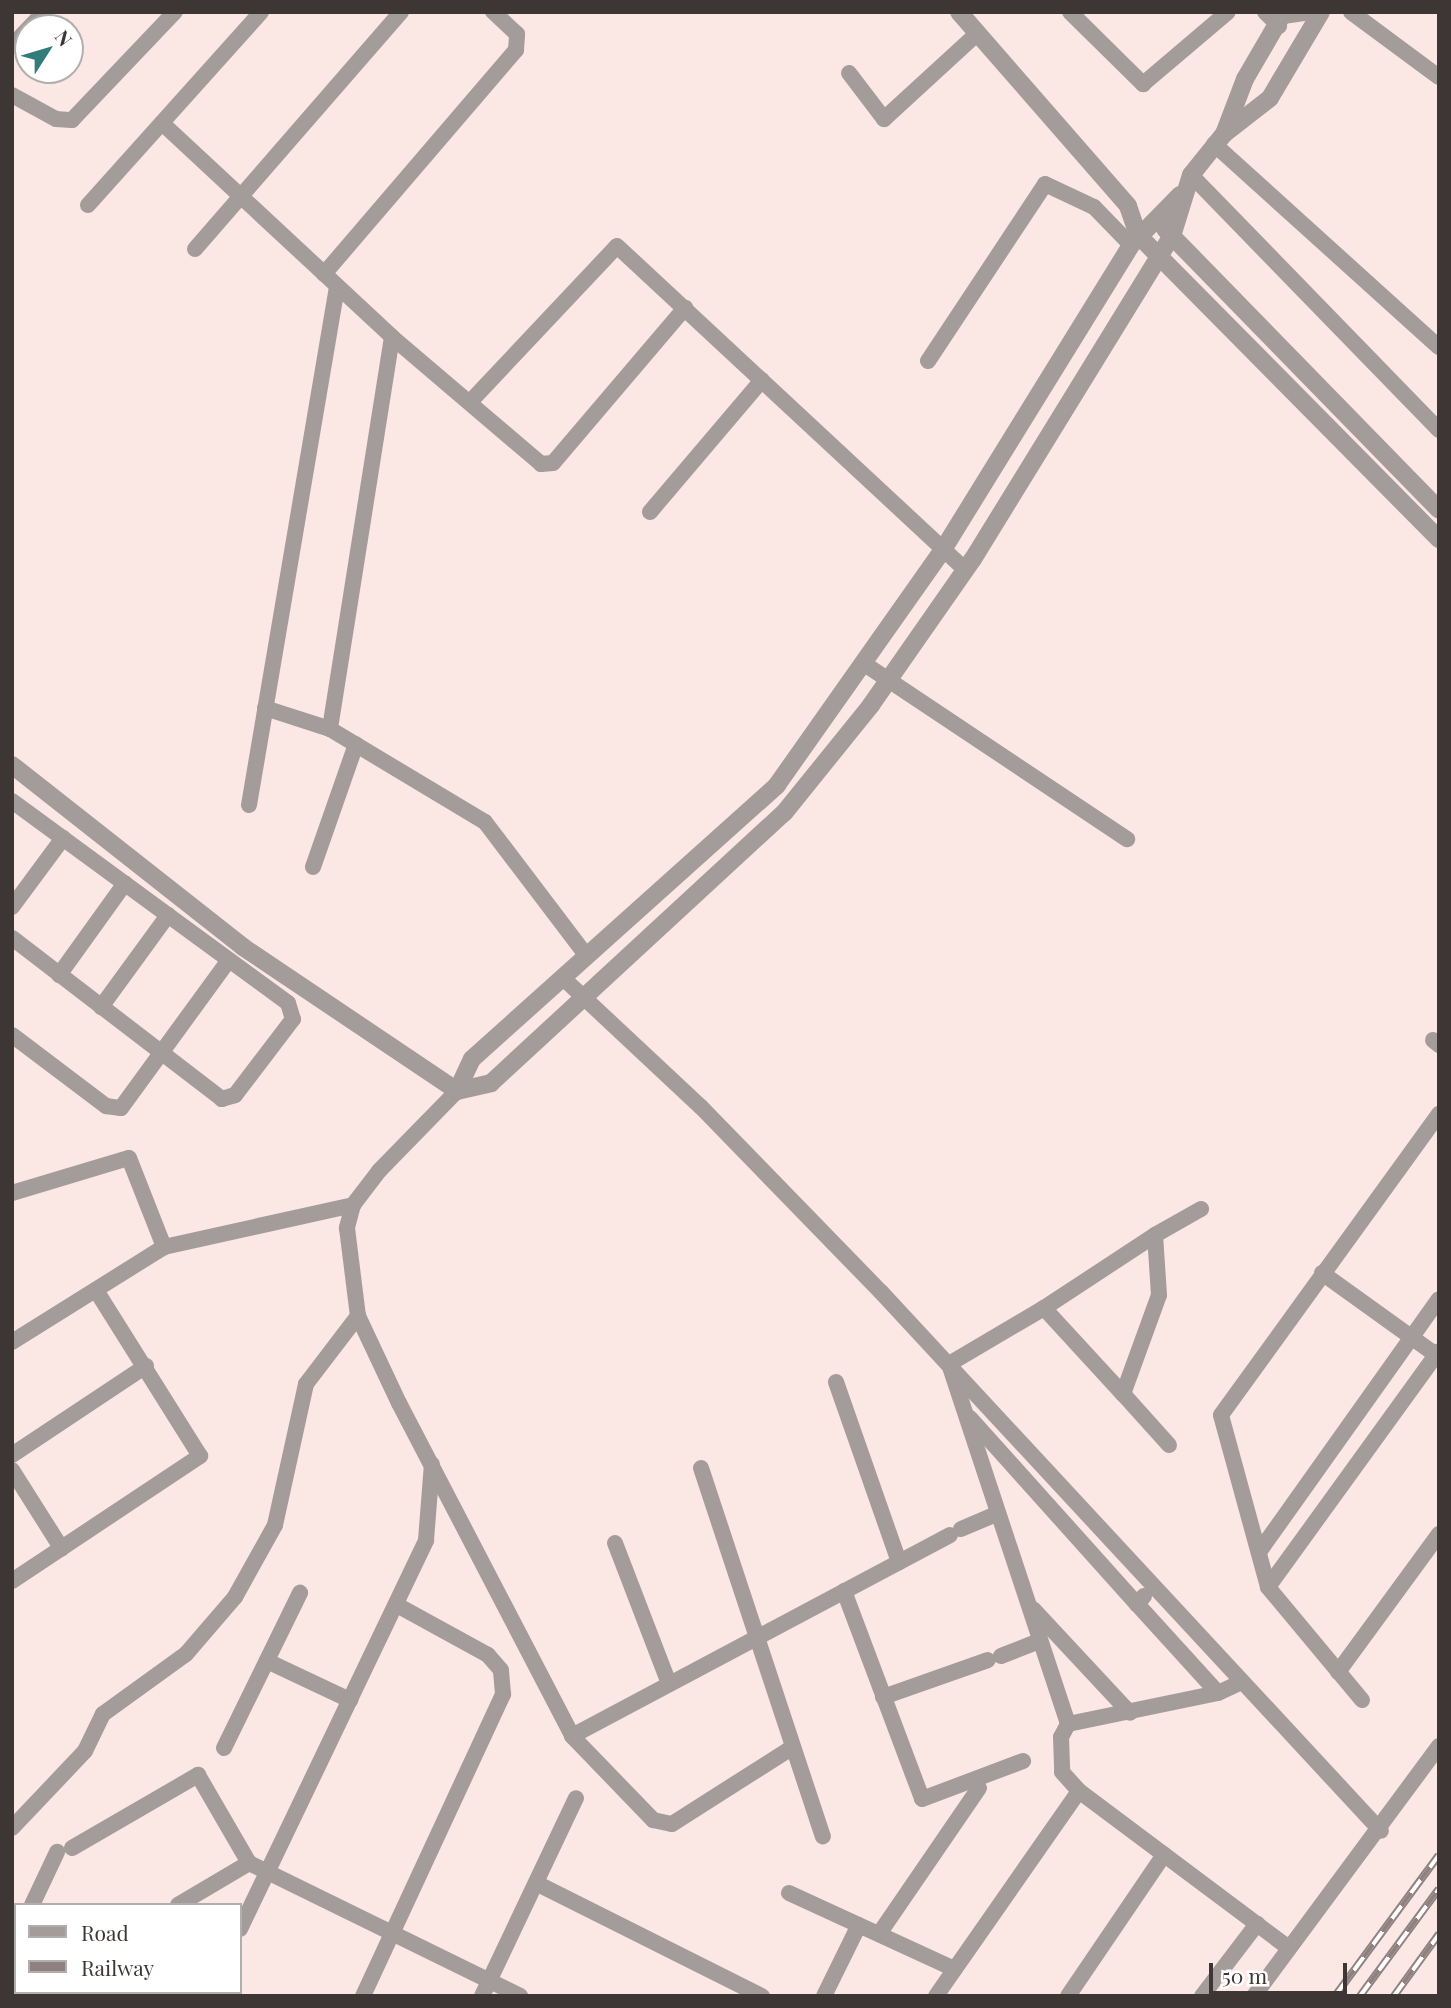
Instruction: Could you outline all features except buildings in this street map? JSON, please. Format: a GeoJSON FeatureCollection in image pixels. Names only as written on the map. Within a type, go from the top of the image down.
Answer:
{"type":"FeatureCollection","features":[{"type":"Feature","properties":{"kind":"street"},"geometry":{"type":"LineString","coordinates":[[12,95],[56,119],[72,120],[175,12]]}},
{"type":"Feature","properties":{"kind":"street"},"geometry":{"type":"LineString","coordinates":[[88,205],[261,12]]}},
{"type":"Feature","properties":{"kind":"street"},"geometry":{"type":"LineString","coordinates":[[195,249],[401,12]]}},
{"type":"Feature","properties":{"kind":"street"},"geometry":{"type":"LineString","coordinates":[[324,274],[516,50],[517,34],[493,12]]}},
{"type":"Feature","properties":{"kind":"street"},"geometry":{"type":"LineString","coordinates":[[959,12],[1128,206],[1154,217],[1439,510]]}},
{"type":"Feature","properties":{"kind":"street"},"geometry":{"type":"LineString","coordinates":[[1070,12],[1143,84],[1228,12]]}},
{"type":"Feature","properties":{"kind":"street"},"geometry":{"type":"LineString","coordinates":[[1265,12],[1282,18],[1313,12]]}},
{"type":"Feature","properties":{"kind":"street"},"geometry":{"type":"LineString","coordinates":[[12,765],[243,947],[457,1091],[491,1083],[583,1002],[794,802],[888,681],[966,570],[1172,236],[1180,195],[1191,175],[1219,139],[1270,98],[1321,12]]}},
{"type":"Feature","properties":{"kind":"street"},"geometry":{"type":"LineString","coordinates":[[1351,12],[1439,77]]}},
{"type":"Feature","properties":{"kind":"street"},"geometry":{"type":"LineString","coordinates":[[1219,139],[1245,79],[1282,18]]}},
{"type":"Feature","properties":{"kind":"street"},"geometry":{"type":"LineString","coordinates":[[849,73],[884,118],[978,33]]}},
{"type":"Feature","properties":{"kind":"street"},"geometry":{"type":"LineString","coordinates":[[162,122],[392,337],[541,464],[553,463],[685,308]]}},
{"type":"Feature","properties":{"kind":"street"},"geometry":{"type":"LineString","coordinates":[[1219,139],[1439,347]]}},
{"type":"Feature","properties":{"kind":"street"},"geometry":{"type":"LineString","coordinates":[[1191,175],[1439,430]]}},
{"type":"Feature","properties":{"kind":"street"},"geometry":{"type":"LineString","coordinates":[[928,361],[1045,184],[1094,207],[1113,226],[1159,257],[1439,539]]}},
{"type":"Feature","properties":{"kind":"street"},"geometry":{"type":"LineString","coordinates":[[793,1747],[666,1826],[653,1821],[572,1736],[358,1316],[346,1251],[353,1205],[457,1091],[471,1059],[777,785],[866,665],[944,548],[1134,240],[1154,217],[1180,195]]}},
{"type":"Feature","properties":{"kind":"street"},"geometry":{"type":"LineString","coordinates":[[1128,206],[1134,240]]}},
{"type":"Feature","properties":{"kind":"street"},"geometry":{"type":"LineString","coordinates":[[470,402],[611,247],[623,249],[966,570]]}},
{"type":"Feature","properties":{"kind":"street"},"geometry":{"type":"LineString","coordinates":[[249,805],[337,286]]}},
{"type":"Feature","properties":{"kind":"street"},"geometry":{"type":"LineString","coordinates":[[330,729],[392,337]]}},
{"type":"Feature","properties":{"kind":"street"},"geometry":{"type":"LineString","coordinates":[[650,512],[762,380]]}},
{"type":"Feature","properties":{"kind":"street"},"geometry":{"type":"LineString","coordinates":[[866,665],[1127,839]]}},
{"type":"Feature","properties":{"kind":"street"},"geometry":{"type":"LineString","coordinates":[[265,708],[330,729],[485,822],[586,955]]}},
{"type":"Feature","properties":{"kind":"street"},"geometry":{"type":"LineString","coordinates":[[313,867],[356,744]]}},
{"type":"Feature","properties":{"kind":"street"},"geometry":{"type":"LineString","coordinates":[[12,801],[288,1003],[293,1019],[229,1099],[162,1055],[12,938]]}},
{"type":"Feature","properties":{"kind":"street"},"geometry":{"type":"LineString","coordinates":[[12,907],[63,838]]}},
{"type":"Feature","properties":{"kind":"street"},"geometry":{"type":"LineString","coordinates":[[59,975],[125,883]]}},
{"type":"Feature","properties":{"kind":"street"},"geometry":{"type":"LineString","coordinates":[[150,902],[162,883]]}},
{"type":"Feature","properties":{"kind":"street"},"geometry":{"type":"LineString","coordinates":[[101,1007],[168,915]]}},
{"type":"Feature","properties":{"kind":"street"},"geometry":{"type":"LineString","coordinates":[[12,1035],[113,1109],[129,1102],[229,960]]}},
{"type":"Feature","properties":{"kind":"street"},"geometry":{"type":"LineString","coordinates":[[563,978],[583,1002],[701,1107],[949,1364],[1381,1831]]}},
{"type":"Feature","properties":{"kind":"street"},"geometry":{"type":"LineString","coordinates":[[1362,1700],[1268,1587],[1221,1415],[1439,1114]]}},
{"type":"Feature","properties":{"kind":"street"},"geometry":{"type":"LineString","coordinates":[[12,1193],[129,1158],[164,1247]]}},
{"type":"Feature","properties":{"kind":"street"},"geometry":{"type":"LineString","coordinates":[[12,1342],[164,1247],[353,1205]]}},
{"type":"Feature","properties":{"kind":"street"},"geometry":{"type":"LineString","coordinates":[[949,1364],[1044,1308],[1155,1235],[1202,1209]]}},
{"type":"Feature","properties":{"kind":"street"},"geometry":{"type":"LineString","coordinates":[[1123,1394],[1159,1295],[1155,1235]]}},
{"type":"Feature","properties":{"kind":"street"},"geometry":{"type":"LineString","coordinates":[[1268,1587],[1438,1354],[1322,1273]]}},
{"type":"Feature","properties":{"kind":"street"},"geometry":{"type":"LineString","coordinates":[[12,1581],[200,1456],[96,1290]]}},
{"type":"Feature","properties":{"kind":"street"},"geometry":{"type":"LineString","coordinates":[[1259,1552],[1439,1299]]}},
{"type":"Feature","properties":{"kind":"street"},"geometry":{"type":"LineString","coordinates":[[1044,1308],[1169,1445]]}},
{"type":"Feature","properties":{"kind":"street"},"geometry":{"type":"LineString","coordinates":[[12,1828],[85,1751],[103,1714],[186,1654],[235,1597],[275,1525],[306,1384],[358,1316]]}},
{"type":"Feature","properties":{"kind":"street"},"geometry":{"type":"LineString","coordinates":[[949,1364],[968,1416],[996,1514],[1068,1724],[1061,1737],[1062,1772],[1079,1791],[1289,1948]]}},
{"type":"Feature","properties":{"kind":"street"},"geometry":{"type":"LineString","coordinates":[[12,1455],[146,1366]]}},
{"type":"Feature","properties":{"kind":"street"},"geometry":{"type":"LineString","coordinates":[[836,1382],[899,1562]]}},
{"type":"Feature","properties":{"kind":"street"},"geometry":{"type":"LineString","coordinates":[[968,1416],[1217,1693]]}},
{"type":"Feature","properties":{"kind":"street"},"geometry":{"type":"LineString","coordinates":[[242,1925],[397,1605],[432,1516],[432,1458]]}},
{"type":"Feature","properties":{"kind":"street"},"geometry":{"type":"LineString","coordinates":[[701,1468],[823,1836]]}},
{"type":"Feature","properties":{"kind":"street"},"geometry":{"type":"LineString","coordinates":[[12,1470],[61,1549]]}},
{"type":"Feature","properties":{"kind":"street"},"geometry":{"type":"LineString","coordinates":[[572,1736],[956,1532],[996,1514]]}},
{"type":"Feature","properties":{"kind":"street"},"geometry":{"type":"LineString","coordinates":[[1338,1672],[1439,1534]]}},
{"type":"Feature","properties":{"kind":"street"},"geometry":{"type":"LineString","coordinates":[[615,1543],[668,1684]]}},
{"type":"Feature","properties":{"kind":"street"},"geometry":{"type":"LineString","coordinates":[[1137,1604],[1152,1586]]}},
{"type":"Feature","properties":{"kind":"street"},"geometry":{"type":"LineString","coordinates":[[844,1591],[922,1799],[1023,1761]]}},
{"type":"Feature","properties":{"kind":"street"},"geometry":{"type":"LineString","coordinates":[[224,1748],[300,1593]]}},
{"type":"Feature","properties":{"kind":"street"},"geometry":{"type":"LineString","coordinates":[[363,1996],[397,1934],[503,1693],[501,1670],[488,1655],[397,1605]]}},
{"type":"Feature","properties":{"kind":"street"},"geometry":{"type":"LineString","coordinates":[[1028,1605],[1130,1713]]}},
{"type":"Feature","properties":{"kind":"street"},"geometry":{"type":"LineString","coordinates":[[883,1697],[1039,1641]]}},
{"type":"Feature","properties":{"kind":"street"},"geometry":{"type":"LineString","coordinates":[[267,1661],[350,1700]]}},
{"type":"Feature","properties":{"kind":"street"},"geometry":{"type":"LineString","coordinates":[[1068,1724],[1217,1693],[1242,1682]]}},
{"type":"Feature","properties":{"kind":"street"},"geometry":{"type":"LineString","coordinates":[[1254,1996],[1381,1831],[1439,1746]]}},
{"type":"Feature","properties":{"kind":"street"},"geometry":{"type":"LineString","coordinates":[[33,1903],[65,1850],[198,1776],[248,1863],[269,1870],[520,1996]]}},
{"type":"Feature","properties":{"kind":"street"},"geometry":{"type":"LineString","coordinates":[[879,1934],[979,1788]]}},
{"type":"Feature","properties":{"kind":"street"},"geometry":{"type":"LineString","coordinates":[[936,1996],[1079,1791]]}},
{"type":"Feature","properties":{"kind":"street"},"geometry":{"type":"LineString","coordinates":[[482,1996],[576,1798]]}},
{"type":"Feature","properties":{"kind":"street"},"geometry":{"type":"LineString","coordinates":[[1068,1996],[1164,1855]]}},
{"type":"Feature","properties":{"kind":"street"},"geometry":{"type":"LineString","coordinates":[[180,1903],[248,1863]]}},
{"type":"Feature","properties":{"kind":"street"},"geometry":{"type":"LineString","coordinates":[[536,1882],[762,1996]]}},
{"type":"Feature","properties":{"kind":"street"},"geometry":{"type":"LineString","coordinates":[[789,1893],[954,1969]]}},
{"type":"Feature","properties":{"kind":"street"},"geometry":{"type":"LineString","coordinates":[[1202,1996],[1257,1924]]}},
{"type":"Feature","properties":{"kind":"street"},"geometry":{"type":"LineString","coordinates":[[824,1996],[859,1925]]}},
{"type":"Feature","properties":{"kind":"railway"},"geometry":{"type":"LineString","coordinates":[[1335,1996],[1439,1855]]}},
{"type":"Feature","properties":{"kind":"railway"},"geometry":{"type":"LineString","coordinates":[[1360,1996],[1439,1889]]}},
{"type":"Feature","properties":{"kind":"railway"},"geometry":{"type":"LineString","coordinates":[[1394,1996],[1439,1934]]}}]}
